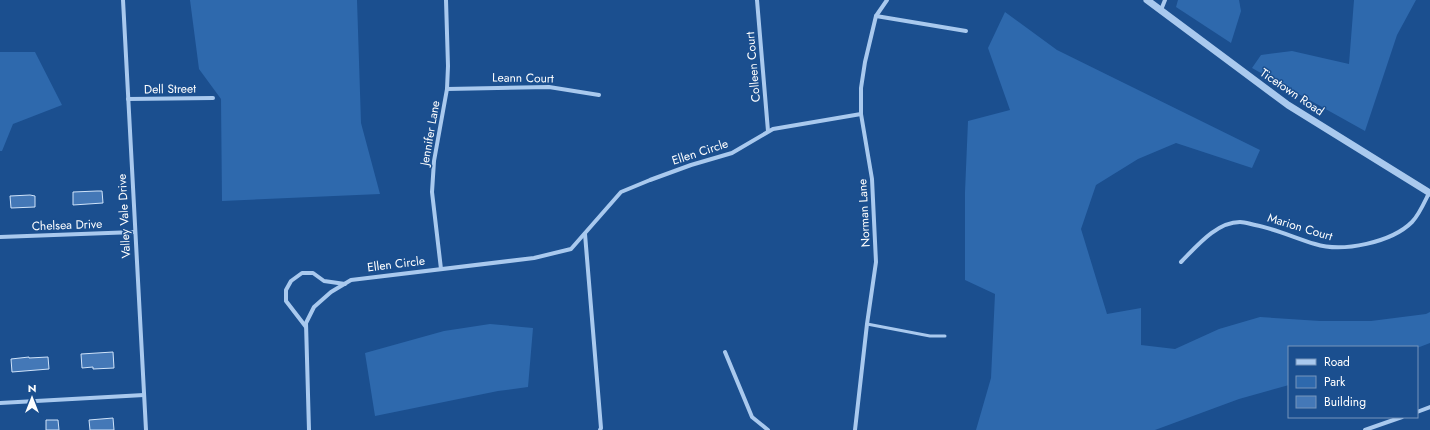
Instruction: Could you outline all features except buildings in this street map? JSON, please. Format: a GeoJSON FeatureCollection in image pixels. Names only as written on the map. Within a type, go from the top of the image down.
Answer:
{"type":"FeatureCollection","features":[{"type":"Feature","properties":{"kind":"street","name":"Valley Vale Drive"},"geometry":{"type":"LineString","coordinates":[[123,0],[146,430]]}},
{"type":"Feature","properties":{"kind":"street","name":"Jennifer Lane"},"geometry":{"type":"LineString","coordinates":[[441,269],[432,192],[434,161],[447,89],[448,66],[446,0]]}},
{"type":"Feature","properties":{"kind":"street","name":"Colleen Court"},"geometry":{"type":"LineString","coordinates":[[757,0],[768,132]]}},
{"type":"Feature","properties":{"kind":"street","name":"Norman Lane"},"geometry":{"type":"LineString","coordinates":[[855,430],[867,324],[876,262],[872,179],[861,114],[861,88],[865,62],[876,16],[887,0]]}},
{"type":"Feature","properties":{"kind":"street","name":"Ticetown Road"},"geometry":{"type":"LineString","coordinates":[[1147,0],[1288,105],[1430,193]]}},
{"type":"Feature","properties":{"kind":"street"},"geometry":{"type":"LineString","coordinates":[[1161,10],[1165,0]]}},
{"type":"Feature","properties":{"kind":"street"},"geometry":{"type":"LineString","coordinates":[[876,16],[966,31]]}},
{"type":"Feature","properties":{"kind":"street","name":"Leann Court"},"geometry":{"type":"LineString","coordinates":[[447,89],[549,87],[599,95]]}},
{"type":"Feature","properties":{"kind":"street","name":"Dell Street"},"geometry":{"type":"LineString","coordinates":[[128,99],[213,98]]}},
{"type":"Feature","properties":{"kind":"street","name":"Ellen Circle"},"geometry":{"type":"LineString","coordinates":[[309,430],[306,323],[314,307],[331,292],[351,280],[534,258],[571,250],[621,192],[677,170],[732,153],[773,129],[861,114]]}},
{"type":"Feature","properties":{"kind":"street","name":"Marion Court"},"geometry":{"type":"LineString","coordinates":[[1181,262],[1208,234],[1222,226],[1240,222],[1272,228],[1331,248],[1359,247],[1395,234],[1413,221],[1430,193]]}},
{"type":"Feature","properties":{"kind":"street","name":"Chelsea Drive"},"geometry":{"type":"LineString","coordinates":[[0,237],[135,232]]}},
{"type":"Feature","properties":{"kind":"street"},"geometry":{"type":"LineString","coordinates":[[585,234],[601,429]]}},
{"type":"Feature","properties":{"kind":"street","name":"Ellen Circle"},"geometry":{"type":"LineString","coordinates":[[306,328],[286,301],[286,290],[291,281],[302,273],[313,273],[324,281],[345,284]]}},
{"type":"Feature","properties":{"kind":"street"},"geometry":{"type":"LineString","coordinates":[[725,352],[752,417],[768,430]]}},
{"type":"Feature","properties":{"kind":"street"},"geometry":{"type":"LineString","coordinates":[[0,402],[144,395]]}},
{"type":"Feature","properties":{"kind":"street"},"geometry":{"type":"LineString","coordinates":[[1418,412],[1430,407]]}},
{"type":"Feature","properties":{"kind":"street"},"geometry":{"type":"LineString","coordinates":[[1365,430],[1399,418]]}},
{"type":"Feature","properties":{"kind":"lane"},"geometry":{"type":"LineString","coordinates":[[867,324],[930,336],[945,336]]}},
{"type":"Feature","properties":{"kind":"green space"},"geometry":{"type":"Polygon","coordinates":[[[190,0],[357,0],[361,123],[380,194],[222,201],[221,99],[199,69],[190,0]]]}},
{"type":"Feature","properties":{"kind":"green space"},"geometry":{"type":"Polygon","coordinates":[[[1178,0],[1239,0],[1241,11],[1231,43],[1176,7],[1178,0]]]}},
{"type":"Feature","properties":{"kind":"green space"},"geometry":{"type":"Polygon","coordinates":[[[1354,0],[1416,0],[1397,35],[1365,131],[1252,68],[1261,55],[1292,51],[1349,64],[1354,0]]]}},
{"type":"Feature","properties":{"kind":"green space"},"geometry":{"type":"Polygon","coordinates":[[[1005,12],[1057,50],[1260,150],[1252,168],[1176,143],[1138,159],[1096,185],[1081,229],[1107,314],[1141,308],[1141,345],[1175,349],[1219,329],[1260,317],[1320,321],[1371,321],[1426,314],[1430,312],[1430,343],[1418,348],[1418,346],[1288,346],[1288,385],[1239,399],[1155,430],[976,430],[991,378],[995,294],[965,280],[965,192],[968,121],[1010,110],[988,48],[1005,12]]]}},
{"type":"Feature","properties":{"kind":"green space"},"geometry":{"type":"Polygon","coordinates":[[[0,52],[35,52],[62,105],[13,124],[2,151],[0,151],[0,52]]]}},
{"type":"Feature","properties":{"kind":"green space"},"geometry":{"type":"Polygon","coordinates":[[[490,324],[533,328],[528,387],[498,391],[375,416],[365,353],[444,331],[490,324]]]}}]}
